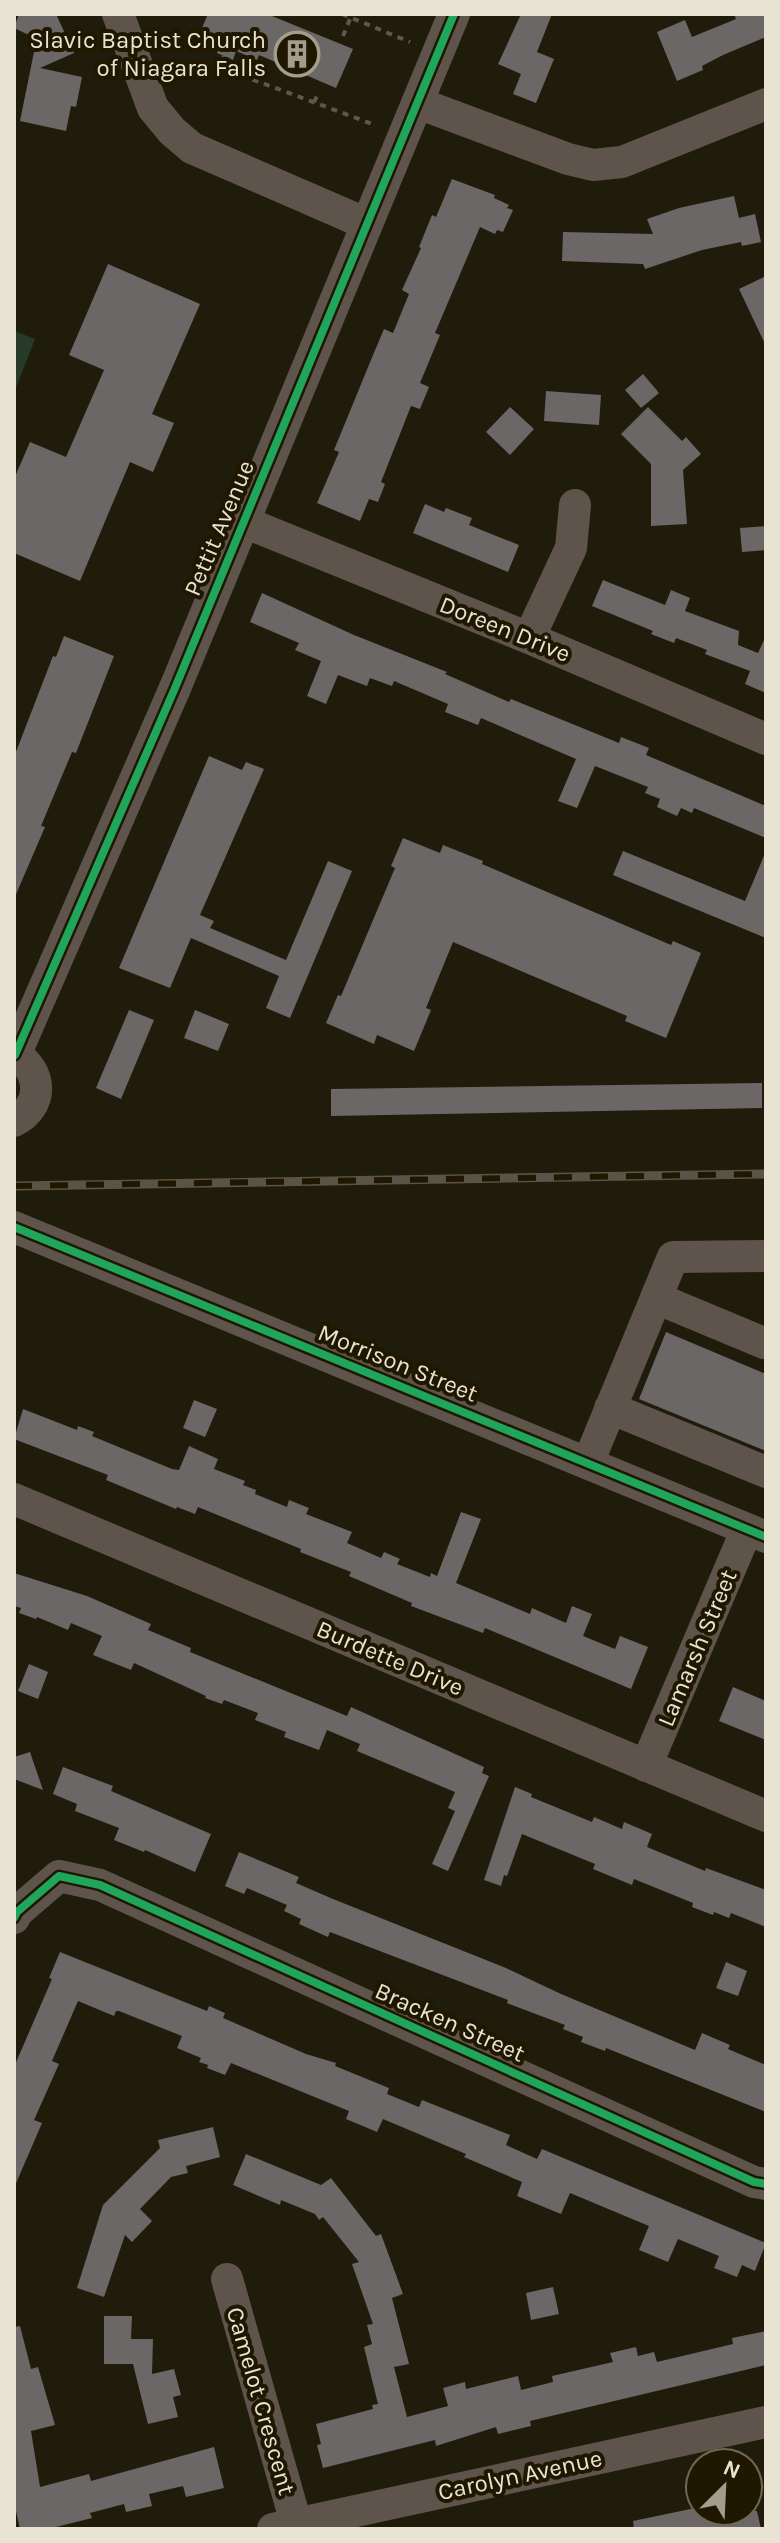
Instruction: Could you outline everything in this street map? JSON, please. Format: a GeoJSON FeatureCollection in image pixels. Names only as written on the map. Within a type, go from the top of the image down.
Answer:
{"type":"FeatureCollection","features":[{"type":"Feature","properties":{"kind":"street"},"geometry":{"type":"LineString","coordinates":[[118,14],[153,108],[172,131],[192,148],[367,224]]}},
{"type":"Feature","properties":{"kind":"street","name":"Pettit Avenue"},"geometry":{"type":"LineString","coordinates":[[14,1121],[26,1115],[37,1093],[37,1082],[33,1070],[14,1054],[175,688],[454,14]]}},
{"type":"Feature","properties":{"kind":"street"},"geometry":{"type":"LineString","coordinates":[[418,103],[568,159],[593,165],[622,162],[762,116]]}},
{"type":"Feature","properties":{"kind":"street"},"geometry":{"type":"LineString","coordinates":[[529,638],[571,548],[575,505]]}},
{"type":"Feature","properties":{"kind":"street","name":"Doreen Drive"},"geometry":{"type":"LineString","coordinates":[[244,522],[766,739]]}},
{"type":"Feature","properties":{"kind":"street","name":"Morrison Street"},"geometry":{"type":"LineString","coordinates":[[14,1227],[757,1533]]}},
{"type":"Feature","properties":{"kind":"street"},"geometry":{"type":"LineString","coordinates":[[588,1463],[673,1257],[766,1256]]}},
{"type":"Feature","properties":{"kind":"street"},"geometry":{"type":"LineString","coordinates":[[656,1298],[764,1343]]}},
{"type":"Feature","properties":{"kind":"street"},"geometry":{"type":"LineString","coordinates":[[610,1408],[766,1472]]}},
{"type":"Feature","properties":{"kind":"street","name":"Burdette Drive"},"geometry":{"type":"LineString","coordinates":[[14,1499],[766,1816]]}},
{"type":"Feature","properties":{"kind":"street","name":"Lamarsh Street"},"geometry":{"type":"LineString","coordinates":[[646,1766],[757,1533]]}},
{"type":"Feature","properties":{"kind":"street","name":"Bracken Street"},"geometry":{"type":"LineString","coordinates":[[14,1918],[59,1876],[100,1885],[740,2176],[766,2184]]}},
{"type":"Feature","properties":{"kind":"street","name":"Camelot Crescent"},"geometry":{"type":"LineString","coordinates":[[227,2279],[285,2526]]}},
{"type":"Feature","properties":{"kind":"street","name":"Carolyn Avenue"},"geometry":{"type":"LineString","coordinates":[[285,2526],[766,2422]]}},
{"type":"Feature","properties":{"kind":"path"},"geometry":{"type":"LineString","coordinates":[[342,14],[410,42]]}},
{"type":"Feature","properties":{"kind":"path"},"geometry":{"type":"LineString","coordinates":[[343,36],[350,19]]}},
{"type":"Feature","properties":{"kind":"path"},"geometry":{"type":"LineString","coordinates":[[224,56],[219,67],[375,125]]}},
{"type":"Feature","properties":{"kind":"path"},"geometry":{"type":"LineString","coordinates":[[314,102],[319,92]]}},
{"type":"Feature","properties":{"kind":"green space"},"geometry":{"type":"Polygon","coordinates":[[[14,331],[35,339],[14,393],[14,331]]]}},
{"type":"Feature","properties":{"kind":"building"},"geometry":{"type":"Polygon","coordinates":[[[19,14],[56,14],[74,53],[40,68],[82,77],[76,107],[71,106],[66,131],[20,121],[35,47],[31,36],[14,28],[19,14]]]}},
{"type":"Feature","properties":{"kind":"building","name":"Slavic Baptist Church of Niagara Falls"},"geometry":{"type":"Polygon","coordinates":[[[208,14],[267,14],[353,49],[336,88],[259,55],[257,60],[236,51],[233,60],[217,53],[221,44],[199,35],[208,14]]]}},
{"type":"Feature","properties":{"kind":"building"},"geometry":{"type":"Polygon","coordinates":[[[521,14],[552,14],[537,52],[554,59],[536,103],[513,94],[521,74],[498,64],[521,14]]]}},
{"type":"Feature","properties":{"kind":"building"},"geometry":{"type":"Polygon","coordinates":[[[734,14],[766,14],[766,37],[723,55],[702,66],[703,70],[677,81],[657,32],[685,20],[692,37],[736,19],[734,14]]]}},
{"type":"Feature","properties":{"kind":"building"},"geometry":{"type":"Polygon","coordinates":[[[452,179],[495,195],[494,198],[513,210],[503,232],[497,230],[495,234],[480,227],[435,333],[440,335],[420,383],[429,387],[420,409],[411,406],[381,482],[385,484],[378,502],[369,499],[360,521],[317,503],[339,452],[334,450],[373,355],[384,329],[393,333],[409,294],[402,290],[432,215],[436,217],[452,179]]]}},
{"type":"Feature","properties":{"kind":"building"},"geometry":{"type":"Polygon","coordinates":[[[734,196],[739,218],[755,214],[761,242],[742,246],[741,242],[702,250],[645,269],[643,264],[562,261],[563,232],[653,234],[647,219],[679,208],[734,196]]]}},
{"type":"Feature","properties":{"kind":"building"},"geometry":{"type":"Polygon","coordinates":[[[108,264],[200,304],[152,414],[174,423],[153,472],[130,462],[80,581],[14,553],[14,479],[30,442],[66,457],[104,370],[69,355],[108,264]]]}},
{"type":"Feature","properties":{"kind":"building"},"geometry":{"type":"Polygon","coordinates":[[[766,276],[766,346],[739,289],[766,276]]]}},
{"type":"Feature","properties":{"kind":"building"},"geometry":{"type":"Polygon","coordinates":[[[643,374],[659,393],[641,408],[625,390],[643,374]]]}},
{"type":"Feature","properties":{"kind":"building"},"geometry":{"type":"Polygon","coordinates":[[[546,391],[601,395],[599,425],[544,421],[546,391]]]}},
{"type":"Feature","properties":{"kind":"building"},"geometry":{"type":"Polygon","coordinates":[[[510,407],[534,429],[510,455],[486,432],[510,407]]]}},
{"type":"Feature","properties":{"kind":"building"},"geometry":{"type":"Polygon","coordinates":[[[648,407],[682,441],[686,437],[701,454],[683,470],[687,524],[651,526],[651,464],[621,434],[648,407]]]}},
{"type":"Feature","properties":{"kind":"building"},"geometry":{"type":"Polygon","coordinates":[[[425,504],[472,518],[469,525],[519,545],[508,572],[413,533],[425,504]]]}},
{"type":"Feature","properties":{"kind":"building"},"geometry":{"type":"Polygon","coordinates":[[[766,526],[766,550],[742,552],[740,528],[766,526]]]}},
{"type":"Feature","properties":{"kind":"building"},"geometry":{"type":"Polygon","coordinates":[[[603,580],[665,605],[671,590],[690,598],[685,611],[739,631],[738,645],[758,653],[766,636],[766,693],[745,684],[750,671],[705,654],[707,650],[676,638],[674,643],[651,634],[653,631],[592,606],[603,580]]]}},
{"type":"Feature","properties":{"kind":"building"},"geometry":{"type":"Polygon","coordinates":[[[262,593],[354,635],[447,672],[445,674],[509,702],[511,699],[619,743],[621,737],[649,748],[646,755],[766,806],[766,838],[694,808],[692,813],[681,808],[677,816],[657,807],[660,799],[645,793],[648,787],[595,766],[577,808],[558,801],[576,759],[481,718],[478,725],[445,712],[448,704],[394,681],[392,686],[370,678],[367,686],[338,675],[326,704],[307,696],[321,661],[295,650],[299,643],[250,622],[262,593]]]}},
{"type":"Feature","properties":{"kind":"building"},"geometry":{"type":"Polygon","coordinates":[[[64,636],[114,656],[76,753],[72,752],[41,826],[45,827],[14,899],[14,757],[53,656],[56,657],[64,636]]]}},
{"type":"Feature","properties":{"kind":"building"},"geometry":{"type":"Polygon","coordinates":[[[209,756],[242,770],[246,762],[264,769],[200,915],[214,921],[210,928],[286,960],[328,861],[352,871],[290,1018],[266,1008],[279,976],[191,938],[170,988],[119,968],[209,756]]]}},
{"type":"Feature","properties":{"kind":"building"},"geometry":{"type":"Polygon","coordinates":[[[403,838],[440,853],[443,845],[671,945],[673,941],[701,953],[666,1038],[625,1021],[627,1016],[453,942],[426,1008],[431,1010],[414,1051],[377,1035],[374,1044],[326,1023],[338,995],[341,996],[395,868],[391,866],[403,838]]]}},
{"type":"Feature","properties":{"kind":"building"},"geometry":{"type":"Polygon","coordinates":[[[623,851],[745,901],[766,851],[766,938],[613,875],[623,851]]]}},
{"type":"Feature","properties":{"kind":"building"},"geometry":{"type":"Polygon","coordinates":[[[129,1010],[154,1020],[121,1099],[96,1088],[129,1010]]]}},
{"type":"Feature","properties":{"kind":"building"},"geometry":{"type":"Polygon","coordinates":[[[195,1010],[229,1024],[218,1051],[184,1038],[195,1010]]]}},
{"type":"Feature","properties":{"kind":"building"},"geometry":{"type":"Polygon","coordinates":[[[762,1083],[762,1108],[331,1116],[331,1089],[762,1083]]]}},
{"type":"Feature","properties":{"kind":"building"},"geometry":{"type":"Polygon","coordinates":[[[666,1332],[766,1374],[766,1451],[639,1399],[666,1332]]]}},
{"type":"Feature","properties":{"kind":"building"},"geometry":{"type":"Polygon","coordinates":[[[194,1400],[217,1409],[205,1437],[183,1428],[194,1400]]]}},
{"type":"Feature","properties":{"kind":"building"},"geometry":{"type":"Polygon","coordinates":[[[23,1409],[77,1430],[78,1426],[94,1432],[92,1436],[172,1469],[179,1470],[189,1446],[218,1459],[214,1469],[245,1481],[243,1485],[256,1490],[255,1494],[287,1507],[289,1500],[309,1508],[306,1514],[352,1532],[347,1543],[381,1558],[384,1552],[400,1559],[397,1564],[430,1577],[431,1573],[437,1576],[461,1512],[481,1519],[456,1583],[530,1614],[532,1608],[566,1623],[572,1606],[592,1614],[583,1636],[615,1649],[620,1636],[648,1647],[631,1689],[485,1628],[483,1633],[411,1606],[412,1603],[349,1576],[351,1572],[198,1507],[195,1514],[176,1509],[106,1480],[108,1475],[14,1439],[23,1409]]]}},
{"type":"Feature","properties":{"kind":"building"},"geometry":{"type":"Polygon","coordinates":[[[14,1573],[87,1596],[151,1624],[148,1630],[191,1648],[190,1652],[347,1716],[351,1707],[484,1767],[482,1773],[489,1776],[448,1871],[432,1864],[455,1811],[448,1808],[455,1792],[357,1751],[360,1744],[327,1730],[319,1750],[284,1737],[286,1732],[255,1720],[258,1713],[224,1700],[222,1704],[205,1698],[134,1663],[131,1670],[93,1655],[102,1636],[71,1623],[68,1630],[19,1613],[21,1608],[14,1606],[14,1573]]]}},
{"type":"Feature","properties":{"kind":"building"},"geometry":{"type":"Polygon","coordinates":[[[29,1664],[48,1672],[38,1699],[18,1691],[29,1664]]]}},
{"type":"Feature","properties":{"kind":"building"},"geometry":{"type":"Polygon","coordinates":[[[733,1687],[766,1701],[766,1740],[719,1721],[733,1687]]]}},
{"type":"Feature","properties":{"kind":"building"},"geometry":{"type":"Polygon","coordinates":[[[30,1752],[43,1790],[14,1779],[14,1757],[30,1752]]]}},
{"type":"Feature","properties":{"kind":"building"},"geometry":{"type":"Polygon","coordinates":[[[63,1767],[113,1786],[111,1791],[211,1834],[195,1872],[114,1840],[119,1828],[75,1811],[77,1804],[53,1794],[63,1767]]]}},
{"type":"Feature","properties":{"kind":"building"},"geometry":{"type":"Polygon","coordinates":[[[515,1787],[532,1794],[531,1797],[592,1822],[594,1817],[622,1829],[624,1822],[652,1834],[647,1847],[705,1871],[706,1868],[766,1890],[766,1927],[731,1913],[729,1918],[714,1912],[713,1915],[692,1907],[693,1903],[634,1879],[632,1885],[593,1869],[595,1864],[522,1834],[501,1886],[484,1880],[515,1787]]]}},
{"type":"Feature","properties":{"kind":"building"},"geometry":{"type":"Polygon","coordinates":[[[239,1852],[299,1877],[296,1883],[506,1968],[695,2050],[702,2033],[730,2045],[728,2049],[766,2065],[766,2112],[606,2048],[605,2051],[581,2042],[583,2037],[563,2029],[565,2025],[507,2003],[508,2000],[330,1932],[328,1937],[299,1924],[301,1919],[284,1911],[287,1905],[247,1888],[244,1894],[225,1886],[239,1852]]]}},
{"type":"Feature","properties":{"kind":"building"},"geometry":{"type":"Polygon","coordinates":[[[60,1952],[207,2011],[209,2006],[225,2013],[223,2018],[306,2054],[336,2063],[335,2066],[389,2088],[387,2094],[419,2107],[422,2100],[510,2135],[506,2145],[537,2159],[542,2149],[766,2243],[755,2271],[742,2265],[737,2277],[714,2268],[719,2256],[678,2239],[668,2262],[639,2250],[649,2226],[570,2193],[561,2214],[517,2196],[522,2182],[464,2157],[466,2154],[383,2119],[377,2132],[346,2119],[349,2111],[231,2063],[225,2075],[207,2068],[208,2065],[199,2062],[201,2058],[177,2048],[182,2036],[119,2011],[114,2016],[78,2001],[52,2061],[59,2064],[34,2120],[42,2123],[14,2188],[14,2067],[52,1979],[49,1978],[60,1952]]]}},
{"type":"Feature","properties":{"kind":"building"},"geometry":{"type":"Polygon","coordinates":[[[726,1962],[747,1971],[738,1996],[716,1988],[726,1962]]]}},
{"type":"Feature","properties":{"kind":"building"},"geometry":{"type":"Polygon","coordinates":[[[213,2127],[220,2157],[186,2166],[188,2173],[171,2177],[140,2209],[152,2221],[132,2242],[125,2235],[104,2297],[77,2288],[103,2205],[160,2148],[158,2140],[213,2127]]]}},
{"type":"Feature","properties":{"kind":"building"},"geometry":{"type":"Polygon","coordinates":[[[246,2154],[321,2185],[331,2178],[376,2236],[381,2234],[403,2294],[392,2298],[409,2364],[394,2367],[407,2417],[448,2406],[443,2388],[465,2382],[466,2389],[518,2376],[521,2390],[553,2382],[552,2376],[613,2362],[610,2353],[636,2347],[638,2356],[654,2352],[657,2362],[733,2344],[732,2338],[766,2331],[766,2365],[530,2421],[531,2426],[498,2434],[496,2427],[436,2446],[435,2440],[323,2468],[316,2424],[373,2409],[372,2405],[378,2404],[364,2347],[372,2344],[367,2325],[373,2324],[352,2264],[359,2262],[323,2217],[319,2220],[315,2214],[281,2200],[280,2205],[233,2185],[246,2154]]]}},
{"type":"Feature","properties":{"kind":"building"},"geometry":{"type":"Polygon","coordinates":[[[553,2287],[559,2314],[531,2320],[526,2293],[553,2287]]]}},
{"type":"Feature","properties":{"kind":"building"},"geometry":{"type":"Polygon","coordinates":[[[104,2316],[132,2316],[131,2339],[153,2339],[152,2374],[174,2369],[181,2395],[173,2397],[178,2417],[148,2424],[133,2364],[104,2364],[104,2316]]]}},
{"type":"Feature","properties":{"kind":"building"},"geometry":{"type":"Polygon","coordinates":[[[20,2326],[31,2369],[38,2367],[55,2425],[31,2431],[40,2487],[89,2474],[91,2481],[214,2447],[224,2488],[186,2497],[183,2486],[149,2494],[152,2506],[126,2512],[124,2504],[90,2513],[92,2518],[48,2529],[20,2529],[14,2502],[14,2327],[20,2326]]]}},
{"type":"Feature","properties":{"kind":"building"},"geometry":{"type":"Polygon","coordinates":[[[684,2510],[684,2527],[761,2529],[634,2529],[633,2521],[684,2510]]]}},
{"type":"Feature","properties":{"kind":"railway"},"geometry":{"type":"LineString","coordinates":[[14,1186],[766,1174]]}},
{"type":"Feature","properties":{"kind":"cycle path"},"geometry":{"type":"LineString","coordinates":[[15,1055],[175,688],[454,14]]}},
{"type":"Feature","properties":{"kind":"cycle path"},"geometry":{"type":"LineString","coordinates":[[14,1227],[766,1537]]}},
{"type":"Feature","properties":{"kind":"cycle path"},"geometry":{"type":"LineString","coordinates":[[14,1918],[59,1876],[100,1885],[754,2182],[766,2184]]}},
{"type":"Feature","properties":{"kind":"place","name":"Slavic Baptist Church of Niagara Falls"},"geometry":{"type":"Point","coordinates":[297,54]}}]}
